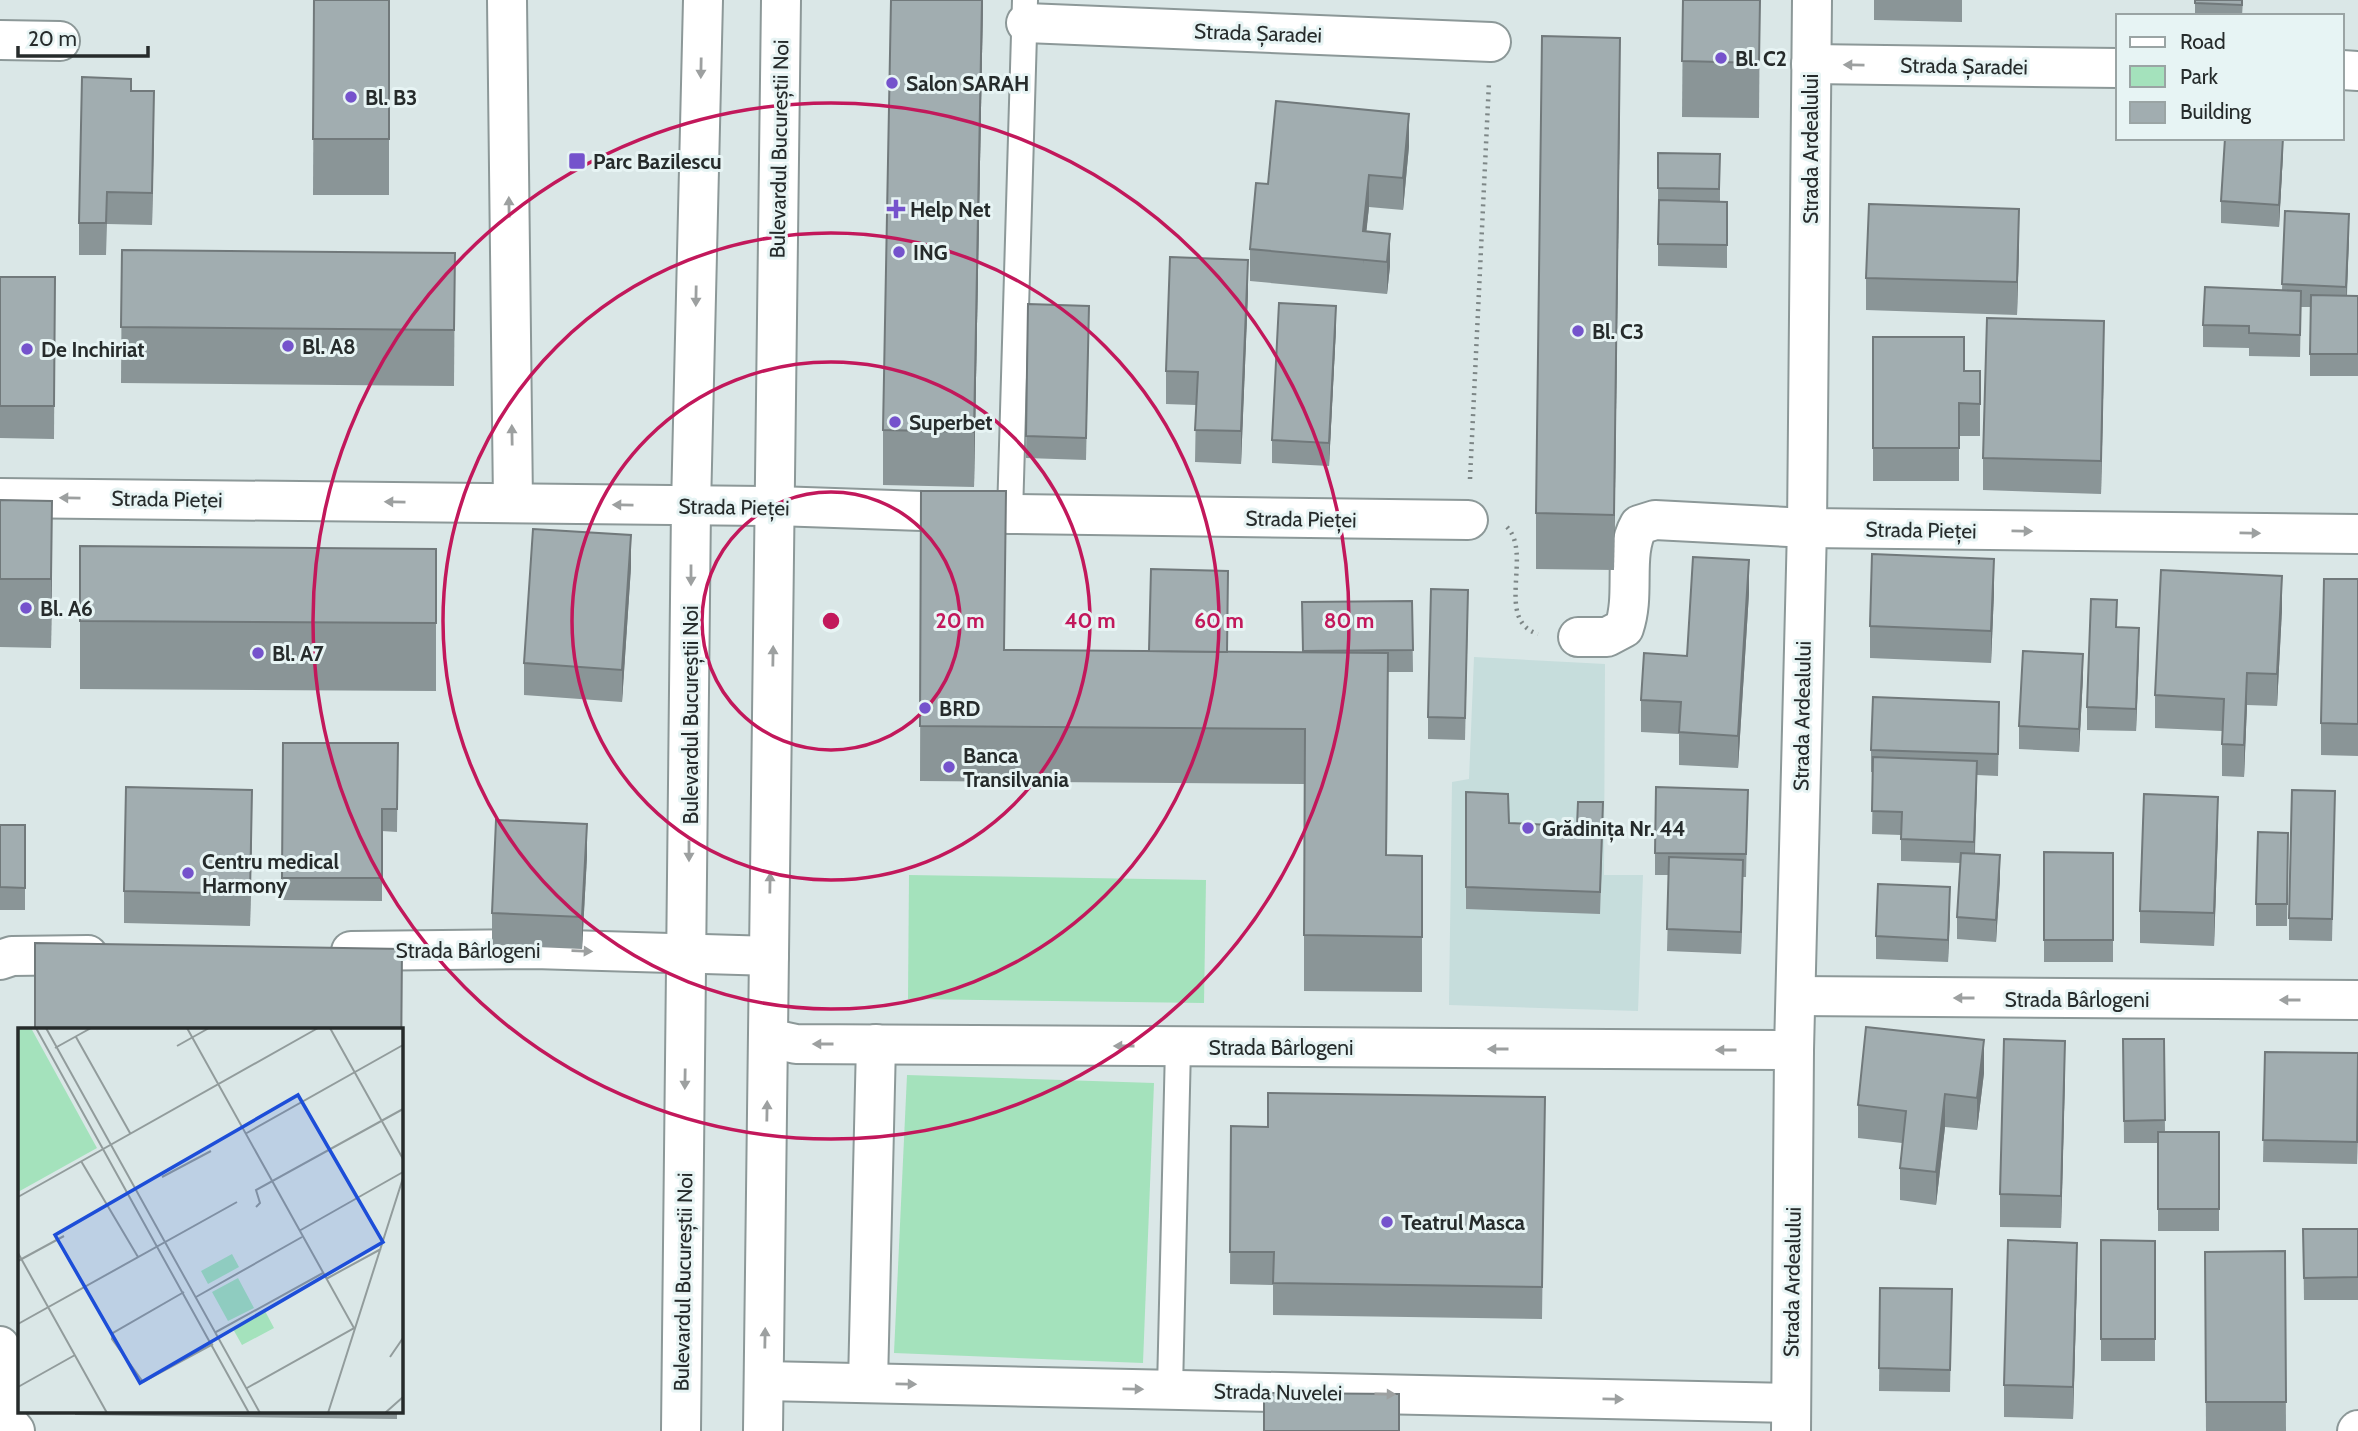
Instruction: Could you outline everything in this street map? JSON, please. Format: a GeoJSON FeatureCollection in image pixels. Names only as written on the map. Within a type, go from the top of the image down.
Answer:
{"type":"FeatureCollection","features":[{"type":"Feature","properties":{"kind":"street"},"geometry":{"type":"LineString","coordinates":[[507,0],[513,503]]}},
{"type":"Feature","properties":{"kind":"street","name":"Bulevardul Bucureștii Noi"},"geometry":{"type":"LineString","coordinates":[[681,1431],[691,507],[703,0]]}},
{"type":"Feature","properties":{"kind":"street","name":"Bulevardul Bucureștii Noi"},"geometry":{"type":"LineString","coordinates":[[762,1431],[781,0]]}},
{"type":"Feature","properties":{"kind":"street","name":"Strada Ardealului"},"geometry":{"type":"LineString","coordinates":[[1791,1417],[1794,1050],[1807,528],[1812,0]]}},
{"type":"Feature","properties":{"kind":"street","name":"Strada Șaradei"},"geometry":{"type":"LineString","coordinates":[[1026,12],[1490,42]]}},
{"type":"Feature","properties":{"kind":"street"},"geometry":{"type":"LineString","coordinates":[[0,40],[60,41]]}},
{"type":"Feature","properties":{"kind":"street","name":"Strada Șaradei"},"geometry":{"type":"LineString","coordinates":[[1811,64],[2116,68]]}},
{"type":"Feature","properties":{"kind":"street","name":"Strada Pieței"},"geometry":{"type":"LineString","coordinates":[[0,498],[776,506],[1010,514],[1468,520]]}},
{"type":"Feature","properties":{"kind":"street","name":"Strada Pieței"},"geometry":{"type":"LineString","coordinates":[[1578,638],[1607,637],[1624,628],[1631,607],[1631,540],[1639,525],[1655,520],[1807,528],[2358,534]]}},
{"type":"Feature","properties":{"kind":"street","name":"Strada Bârlogeni"},"geometry":{"type":"LineString","coordinates":[[314,952],[534,948],[769,956]]}},
{"type":"Feature","properties":{"kind":"street"},"geometry":{"type":"LineString","coordinates":[[0,960],[12,956],[122,954]]}},
{"type":"Feature","properties":{"kind":"street","name":"Strada Bârlogeni"},"geometry":{"type":"LineString","coordinates":[[1796,996],[2358,1000]]}},
{"type":"Feature","properties":{"kind":"street","name":"Strada Bârlogeni"},"geometry":{"type":"LineString","coordinates":[[768,1038],[796,1044],[1794,1050]]}},
{"type":"Feature","properties":{"kind":"street"},"geometry":{"type":"LineString","coordinates":[[867,1383],[876,1044]]}},
{"type":"Feature","properties":{"kind":"street"},"geometry":{"type":"LineString","coordinates":[[0,1346],[5,1419],[15,1431]]}},
{"type":"Feature","properties":{"kind":"street","name":"Strada Nuvelei"},"geometry":{"type":"LineString","coordinates":[[764,1381],[1171,1389],[1791,1417]]}},
{"type":"Feature","properties":{"kind":"lane"},"geometry":{"type":"LineString","coordinates":[[1010,514],[1026,12]]}},
{"type":"Feature","properties":{"kind":"lane"},"geometry":{"type":"LineString","coordinates":[[1171,1389],[1178,1046]]}},
{"type":"Feature","properties":{"kind":"path"},"geometry":{"type":"LineString","coordinates":[[1490,42],[1468,520],[1497,521],[1510,528],[1516,541],[1517,613],[1528,631],[1549,638],[1578,638]]}},
{"type":"Feature","properties":{"kind":"shaded area","name":"Grădinița Nr. 44"},"geometry":{"type":"Polygon","coordinates":[[[1474,657],[1605,664],[1604,875],[1643,875],[1638,1011],[1449,1005],[1452,782],[1469,779],[1474,657]]]}},
{"type":"Feature","properties":{"kind":"green space"},"geometry":{"type":"Polygon","coordinates":[[[909,875],[1206,880],[1204,1003],[908,999],[909,875]]]}},
{"type":"Feature","properties":{"kind":"green space"},"geometry":{"type":"Polygon","coordinates":[[[907,1075],[1154,1083],[1143,1363],[894,1353],[907,1075]]]}},
{"type":"Feature","properties":{"kind":"building","name":"Bl. B3"},"geometry":{"type":"Polygon","coordinates":[[[314,0],[389,0],[389,139],[313,139],[314,0]]]}},
{"type":"Feature","properties":{"kind":"building"},"geometry":{"type":"Polygon","coordinates":[[[891,0],[982,0],[974,432],[883,430],[891,0]]]}},
{"type":"Feature","properties":{"kind":"building"},"geometry":{"type":"Polygon","coordinates":[[[1683,0],[1760,0],[1759,63],[1682,61],[1683,0]]]}},
{"type":"Feature","properties":{"kind":"building"},"geometry":{"type":"Polygon","coordinates":[[[2195,0],[2242,0],[2242,5],[2195,3],[2195,0]]]}},
{"type":"Feature","properties":{"kind":"building","name":"Bl. C3"},"geometry":{"type":"Polygon","coordinates":[[[1542,36],[1620,38],[1614,515],[1536,513],[1542,36]]]}},
{"type":"Feature","properties":{"kind":"building"},"geometry":{"type":"Polygon","coordinates":[[[82,77],[131,79],[131,91],[154,91],[152,193],[107,192],[106,223],[79,223],[82,77]]]}},
{"type":"Feature","properties":{"kind":"building"},"geometry":{"type":"Polygon","coordinates":[[[1276,101],[1409,114],[1403,178],[1369,175],[1363,231],[1390,234],[1387,262],[1250,249],[1256,183],[1268,184],[1276,101]]]}},
{"type":"Feature","properties":{"kind":"building"},"geometry":{"type":"Polygon","coordinates":[[[2225,140],[2283,140],[2279,205],[2221,201],[2225,140]]]}},
{"type":"Feature","properties":{"kind":"building"},"geometry":{"type":"Polygon","coordinates":[[[1658,153],[1720,154],[1719,189],[1658,188],[1658,153]]]}},
{"type":"Feature","properties":{"kind":"building"},"geometry":{"type":"Polygon","coordinates":[[[1659,200],[1727,202],[1727,245],[1658,244],[1659,200]]]}},
{"type":"Feature","properties":{"kind":"building"},"geometry":{"type":"Polygon","coordinates":[[[1869,204],[2019,209],[2017,282],[1866,278],[1869,204]]]}},
{"type":"Feature","properties":{"kind":"building"},"geometry":{"type":"Polygon","coordinates":[[[2285,211],[2349,214],[2346,287],[2282,284],[2285,211]]]}},
{"type":"Feature","properties":{"kind":"building"},"geometry":{"type":"Polygon","coordinates":[[[122,250],[455,253],[454,330],[121,327],[122,250]]]}},
{"type":"Feature","properties":{"kind":"building"},"geometry":{"type":"Polygon","coordinates":[[[1170,257],[1248,260],[1241,431],[1195,430],[1198,372],[1166,371],[1170,257]]]}},
{"type":"Feature","properties":{"kind":"building","name":"De Inchiriat"},"geometry":{"type":"Polygon","coordinates":[[[0,277],[55,277],[54,406],[0,406],[0,277]]]}},
{"type":"Feature","properties":{"kind":"building"},"geometry":{"type":"Polygon","coordinates":[[[2205,287],[2301,291],[2300,335],[2249,333],[2249,326],[2203,325],[2205,287]]]}},
{"type":"Feature","properties":{"kind":"building"},"geometry":{"type":"Polygon","coordinates":[[[2311,295],[2358,296],[2358,354],[2310,354],[2311,295]]]}},
{"type":"Feature","properties":{"kind":"building"},"geometry":{"type":"Polygon","coordinates":[[[1279,303],[1336,306],[1329,443],[1272,440],[1279,303]]]}},
{"type":"Feature","properties":{"kind":"building"},"geometry":{"type":"Polygon","coordinates":[[[1028,304],[1089,306],[1086,438],[1026,436],[1028,304]]]}},
{"type":"Feature","properties":{"kind":"building"},"geometry":{"type":"Polygon","coordinates":[[[1987,318],[2104,321],[2101,461],[1983,458],[1987,318]]]}},
{"type":"Feature","properties":{"kind":"building"},"geometry":{"type":"Polygon","coordinates":[[[1873,337],[1964,337],[1964,371],[1980,371],[1980,404],[1959,403],[1959,448],[1873,448],[1873,337]]]}},
{"type":"Feature","properties":{"kind":"building"},"geometry":{"type":"Polygon","coordinates":[[[921,491],[1006,491],[1004,650],[1388,653],[1386,855],[1422,856],[1422,937],[1304,935],[1305,729],[920,726],[921,491]]]}},
{"type":"Feature","properties":{"kind":"building"},"geometry":{"type":"Polygon","coordinates":[[[0,500],[52,501],[51,579],[0,579],[0,500]]]}},
{"type":"Feature","properties":{"kind":"building"},"geometry":{"type":"Polygon","coordinates":[[[533,529],[631,535],[622,670],[524,663],[533,529]]]}},
{"type":"Feature","properties":{"kind":"building"},"geometry":{"type":"Polygon","coordinates":[[[80,546],[436,549],[436,623],[80,621],[80,546]]]}},
{"type":"Feature","properties":{"kind":"building"},"geometry":{"type":"Polygon","coordinates":[[[1872,554],[1994,559],[1991,631],[1870,626],[1872,554]]]}},
{"type":"Feature","properties":{"kind":"building"},"geometry":{"type":"Polygon","coordinates":[[[1693,557],[1749,560],[1738,736],[1679,732],[1681,702],[1641,700],[1644,653],[1687,656],[1693,557]]]}},
{"type":"Feature","properties":{"kind":"building"},"geometry":{"type":"Polygon","coordinates":[[[1151,569],[1228,571],[1227,652],[1149,651],[1151,569]]]}},
{"type":"Feature","properties":{"kind":"building"},"geometry":{"type":"Polygon","coordinates":[[[2161,570],[2282,576],[2277,674],[2247,673],[2244,745],[2222,744],[2224,699],[2155,695],[2161,570]]]}},
{"type":"Feature","properties":{"kind":"building"},"geometry":{"type":"Polygon","coordinates":[[[2324,579],[2358,579],[2358,724],[2321,723],[2324,579]]]}},
{"type":"Feature","properties":{"kind":"building"},"geometry":{"type":"Polygon","coordinates":[[[1431,589],[1468,590],[1465,718],[1428,717],[1431,589]]]}},
{"type":"Feature","properties":{"kind":"building"},"geometry":{"type":"Polygon","coordinates":[[[2091,599],[2117,600],[2116,627],[2139,628],[2136,709],[2087,707],[2091,599]]]}},
{"type":"Feature","properties":{"kind":"building"},"geometry":{"type":"Polygon","coordinates":[[[1412,601],[1413,650],[1303,651],[1302,602],[1412,601]]]}},
{"type":"Feature","properties":{"kind":"building"},"geometry":{"type":"Polygon","coordinates":[[[2023,651],[2083,654],[2079,729],[2019,726],[2023,651]]]}},
{"type":"Feature","properties":{"kind":"building"},"geometry":{"type":"Polygon","coordinates":[[[1873,697],[1999,702],[1998,754],[1871,750],[1873,697]]]}},
{"type":"Feature","properties":{"kind":"building"},"geometry":{"type":"Polygon","coordinates":[[[283,743],[398,743],[397,809],[382,809],[382,878],[282,878],[283,743]]]}},
{"type":"Feature","properties":{"kind":"building"},"geometry":{"type":"Polygon","coordinates":[[[1873,757],[1977,761],[1974,842],[1901,839],[1902,812],[1872,811],[1873,757]]]}},
{"type":"Feature","properties":{"kind":"building","name":"Centru medical Harmony"},"geometry":{"type":"Polygon","coordinates":[[[126,787],[252,790],[250,894],[124,891],[126,787]]]}},
{"type":"Feature","properties":{"kind":"building"},"geometry":{"type":"Polygon","coordinates":[[[1656,787],[1748,790],[1746,854],[1655,853],[1656,787]]]}},
{"type":"Feature","properties":{"kind":"building"},"geometry":{"type":"Polygon","coordinates":[[[2292,790],[2335,791],[2332,919],[2289,918],[2292,790]]]}},
{"type":"Feature","properties":{"kind":"building"},"geometry":{"type":"Polygon","coordinates":[[[1466,792],[1508,794],[1509,823],[1577,826],[1578,802],[1603,802],[1600,892],[1466,887],[1466,792]]]}},
{"type":"Feature","properties":{"kind":"building"},"geometry":{"type":"Polygon","coordinates":[[[2144,794],[2218,797],[2214,913],[2140,911],[2144,794]]]}},
{"type":"Feature","properties":{"kind":"building"},"geometry":{"type":"Polygon","coordinates":[[[496,820],[587,824],[582,917],[492,913],[496,820]]]}},
{"type":"Feature","properties":{"kind":"building"},"geometry":{"type":"Polygon","coordinates":[[[0,825],[25,825],[25,888],[0,887],[0,825]]]}},
{"type":"Feature","properties":{"kind":"building"},"geometry":{"type":"Polygon","coordinates":[[[2258,832],[2288,833],[2287,904],[2256,904],[2258,832]]]}},
{"type":"Feature","properties":{"kind":"building"},"geometry":{"type":"Polygon","coordinates":[[[2044,852],[2113,853],[2113,940],[2044,940],[2044,852]]]}},
{"type":"Feature","properties":{"kind":"building"},"geometry":{"type":"Polygon","coordinates":[[[1961,853],[2000,855],[1996,920],[1957,917],[1961,853]]]}},
{"type":"Feature","properties":{"kind":"building"},"geometry":{"type":"Polygon","coordinates":[[[1669,857],[1743,860],[1741,932],[1667,929],[1669,857]]]}},
{"type":"Feature","properties":{"kind":"building"},"geometry":{"type":"Polygon","coordinates":[[[1878,884],[1950,887],[1948,940],[1876,936],[1878,884]]]}},
{"type":"Feature","properties":{"kind":"building"},"geometry":{"type":"Polygon","coordinates":[[[35,943],[402,949],[401,1028],[35,1028],[35,943]]]}},
{"type":"Feature","properties":{"kind":"building"},"geometry":{"type":"Polygon","coordinates":[[[1866,1027],[1984,1040],[1977,1098],[1945,1094],[1936,1172],[1900,1168],[1906,1111],[1858,1105],[1866,1027]]]}},
{"type":"Feature","properties":{"kind":"building"},"geometry":{"type":"Polygon","coordinates":[[[2004,1039],[2065,1041],[2061,1196],[2000,1194],[2004,1039]]]}},
{"type":"Feature","properties":{"kind":"building"},"geometry":{"type":"Polygon","coordinates":[[[2123,1039],[2164,1039],[2165,1120],[2124,1121],[2123,1039]]]}},
{"type":"Feature","properties":{"kind":"building"},"geometry":{"type":"Polygon","coordinates":[[[2265,1052],[2358,1053],[2357,1142],[2263,1140],[2265,1052]]]}},
{"type":"Feature","properties":{"kind":"building","name":"Teatrul Masca"},"geometry":{"type":"Polygon","coordinates":[[[1268,1093],[1545,1097],[1542,1287],[1273,1283],[1274,1252],[1230,1252],[1231,1126],[1268,1127],[1268,1093]]]}},
{"type":"Feature","properties":{"kind":"building"},"geometry":{"type":"Polygon","coordinates":[[[2158,1132],[2219,1132],[2219,1209],[2158,1209],[2158,1132]]]}},
{"type":"Feature","properties":{"kind":"building"},"geometry":{"type":"Polygon","coordinates":[[[2303,1229],[2358,1229],[2358,1277],[2304,1278],[2303,1229]]]}},
{"type":"Feature","properties":{"kind":"building"},"geometry":{"type":"Polygon","coordinates":[[[2008,1240],[2077,1243],[2073,1387],[2004,1385],[2008,1240]]]}},
{"type":"Feature","properties":{"kind":"building"},"geometry":{"type":"Polygon","coordinates":[[[2101,1240],[2155,1241],[2155,1339],[2101,1339],[2101,1240]]]}},
{"type":"Feature","properties":{"kind":"building"},"geometry":{"type":"Polygon","coordinates":[[[2285,1251],[2286,1402],[2206,1402],[2205,1252],[2285,1251]]]}},
{"type":"Feature","properties":{"kind":"building"},"geometry":{"type":"Polygon","coordinates":[[[1880,1288],[1952,1289],[1950,1370],[1879,1368],[1880,1288]]]}},
{"type":"Feature","properties":{"kind":"building"},"geometry":{"type":"Polygon","coordinates":[[[1264,1393],[1399,1394],[1399,1431],[1264,1431],[1264,1393]]]}},
{"type":"Feature","properties":{"kind":"place","name":"Bl. C2"},"geometry":{"type":"Point","coordinates":[1721,58]}},
{"type":"Feature","properties":{"kind":"place","name":"Salon SARAH"},"geometry":{"type":"Point","coordinates":[892,83]}},
{"type":"Feature","properties":{"kind":"place","name":"Bl. B3"},"geometry":{"type":"Point","coordinates":[351,97]}},
{"type":"Feature","properties":{"kind":"place","name":"Parc Bazilescu"},"geometry":{"type":"Point","coordinates":[577,161]}},
{"type":"Feature","properties":{"kind":"place","name":"Help Net"},"geometry":{"type":"Point","coordinates":[896,209]}},
{"type":"Feature","properties":{"kind":"place","name":"ING"},"geometry":{"type":"Point","coordinates":[899,252]}},
{"type":"Feature","properties":{"kind":"place","name":"Bl. C3"},"geometry":{"type":"Point","coordinates":[1578,331]}},
{"type":"Feature","properties":{"kind":"place","name":"Bl. A8"},"geometry":{"type":"Point","coordinates":[288,346]}},
{"type":"Feature","properties":{"kind":"place","name":"De Inchiriat"},"geometry":{"type":"Point","coordinates":[27,349]}},
{"type":"Feature","properties":{"kind":"place","name":"Superbet"},"geometry":{"type":"Point","coordinates":[895,422]}},
{"type":"Feature","properties":{"kind":"place","name":"Bl. A6"},"geometry":{"type":"Point","coordinates":[26,608]}},
{"type":"Feature","properties":{"kind":"place","name":"Bl. A7"},"geometry":{"type":"Point","coordinates":[258,653]}},
{"type":"Feature","properties":{"kind":"place","name":"BRD"},"geometry":{"type":"Point","coordinates":[925,708]}},
{"type":"Feature","properties":{"kind":"place","name":"Banca Transilvania"},"geometry":{"type":"Point","coordinates":[949,767]}},
{"type":"Feature","properties":{"kind":"place","name":"Grădinița Nr. 44"},"geometry":{"type":"Point","coordinates":[1528,828]}},
{"type":"Feature","properties":{"kind":"place","name":"Centru medical Harmony"},"geometry":{"type":"Point","coordinates":[188,873]}},
{"type":"Feature","properties":{"kind":"place","name":"Teatrul Masca"},"geometry":{"type":"Point","coordinates":[1387,1222]}}]}
